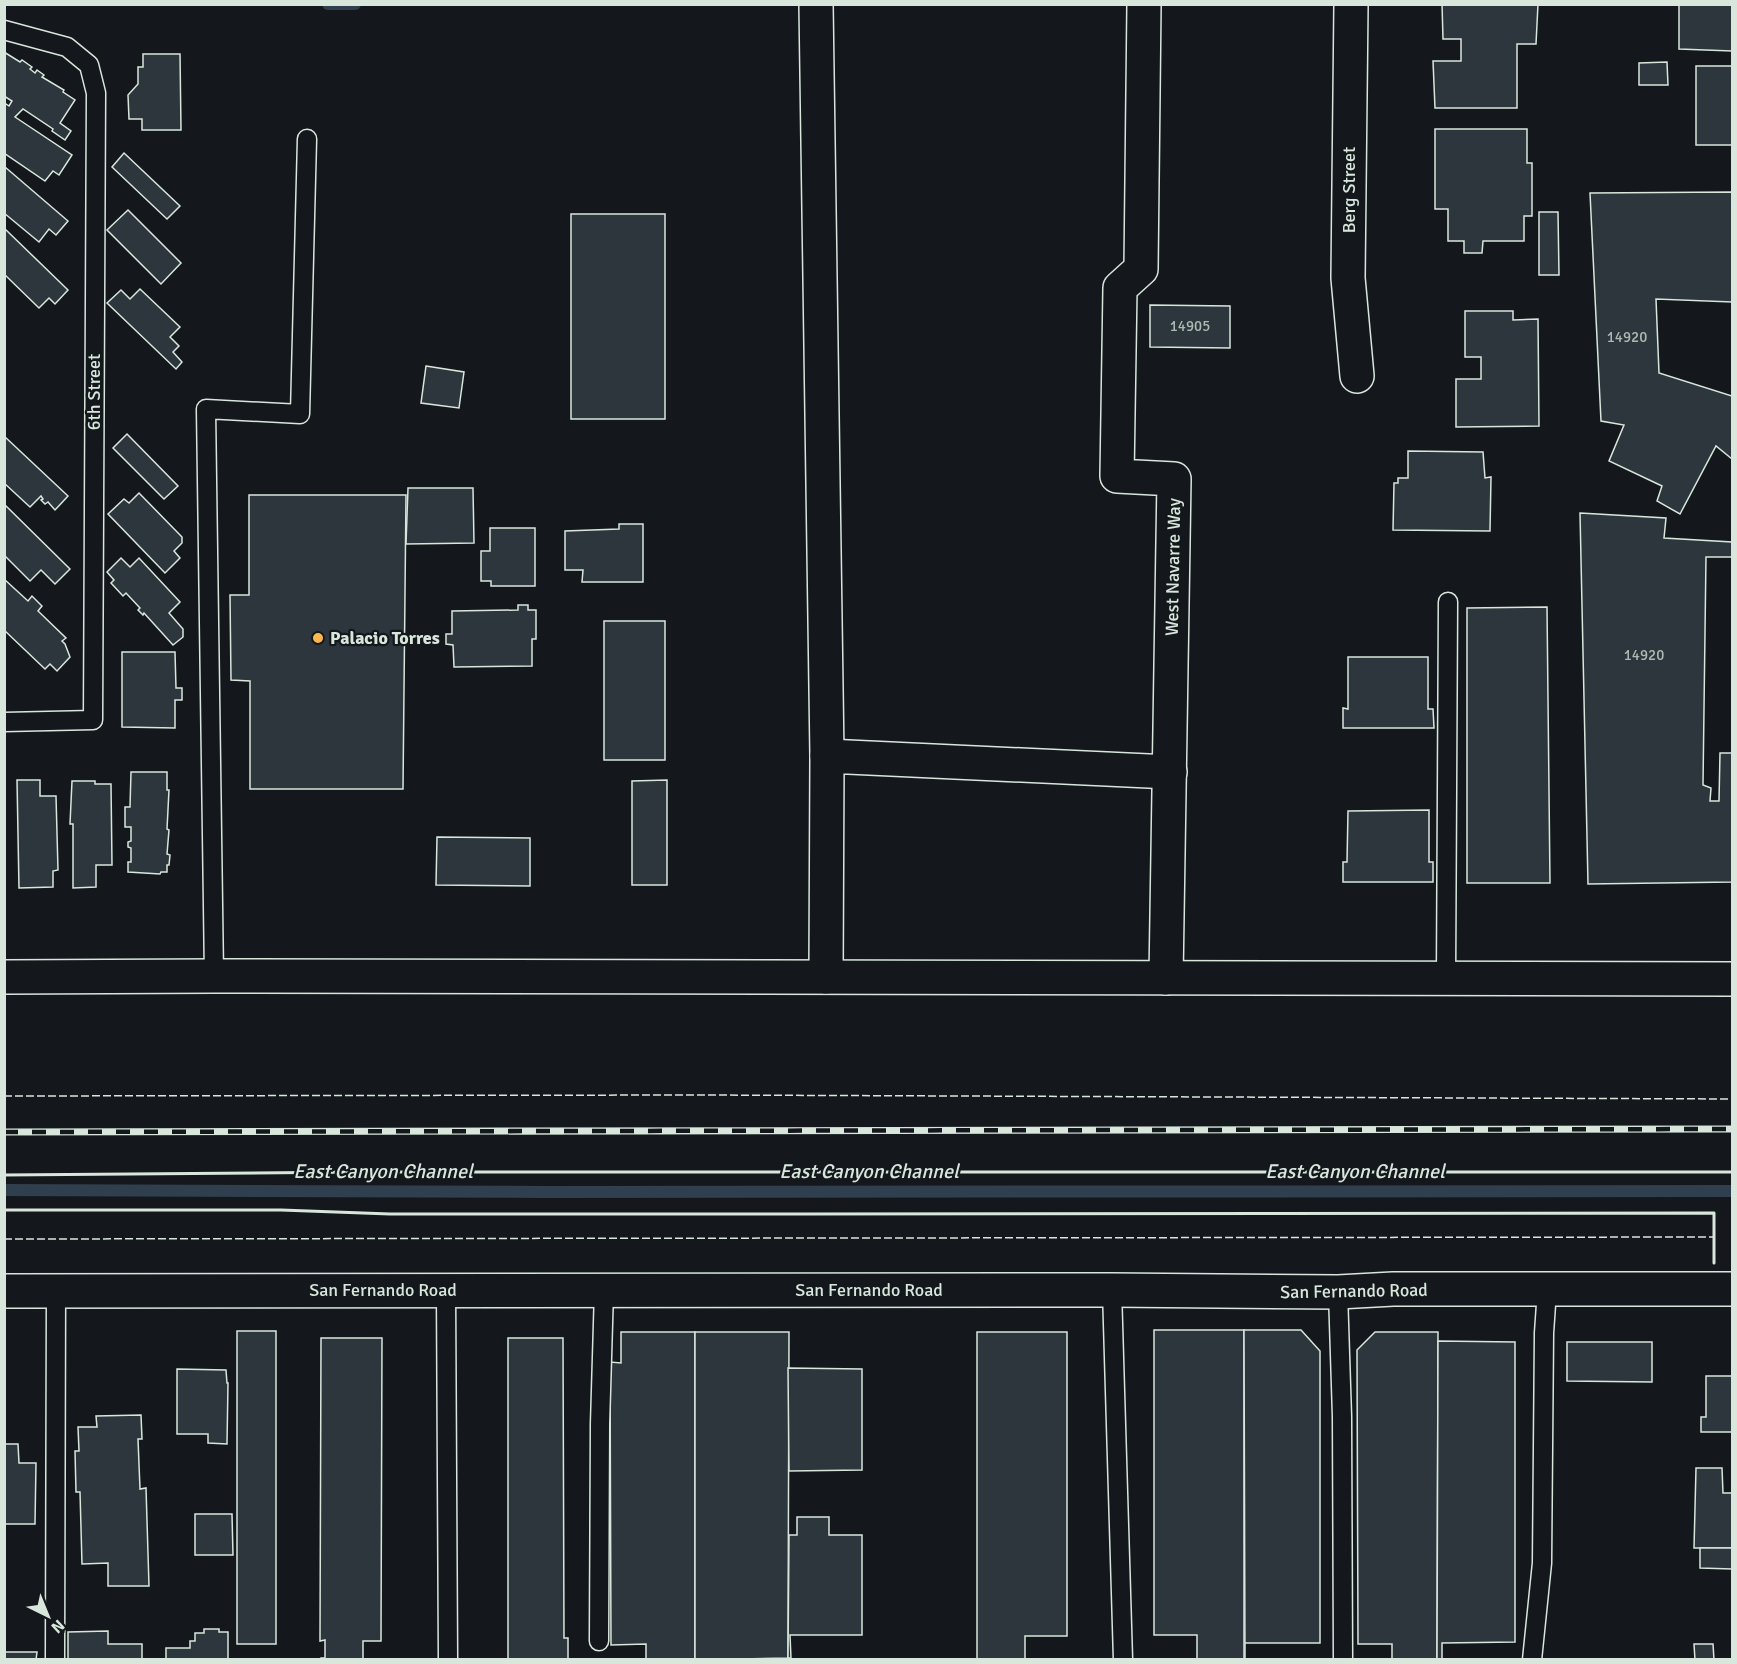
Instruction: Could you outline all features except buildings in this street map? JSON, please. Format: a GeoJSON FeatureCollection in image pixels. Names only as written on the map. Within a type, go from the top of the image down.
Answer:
{"type":"FeatureCollection","features":[{"type":"Feature","properties":{"kind":"street"},"geometry":{"type":"LineString","coordinates":[[816,4],[827,756],[826,977]]}},
{"type":"Feature","properties":{"kind":"street","name":"West Navarre Way"},"geometry":{"type":"LineString","coordinates":[[1144,4],[1140,269],[1120,288],[1117,476],[1174,479],[1166,978]]}},
{"type":"Feature","properties":{"kind":"street","name":"Berg Street"},"geometry":{"type":"LineString","coordinates":[[1351,4],[1348,278],[1357,376]]}},
{"type":"Feature","properties":{"kind":"street"},"geometry":{"type":"LineString","coordinates":[[827,756],[1170,772]]}},
{"type":"Feature","properties":{"kind":"street"},"geometry":{"type":"LineString","coordinates":[[4,977],[1732,979]]}},
{"type":"Feature","properties":{"kind":"street","name":"San Fernando Road"},"geometry":{"type":"LineString","coordinates":[[4,1291],[1112,1290],[1338,1292],[1393,1289],[1732,1289]]}},
{"type":"Feature","properties":{"kind":"lane","name":"6th Street"},"geometry":{"type":"LineString","coordinates":[[4,30],[67,48],[89,65],[96,93],[93,720],[4,722]]}},
{"type":"Feature","properties":{"kind":"lane"},"geometry":{"type":"LineString","coordinates":[[214,976],[206,409],[300,414],[308,138]]}},
{"type":"Feature","properties":{"kind":"lane"},"geometry":{"type":"LineString","coordinates":[[1446,978],[1448,602]]}},
{"type":"Feature","properties":{"kind":"lane"},"geometry":{"type":"LineString","coordinates":[[446,1290],[448,1659]]}},
{"type":"Feature","properties":{"kind":"lane"},"geometry":{"type":"LineString","coordinates":[[600,1641],[600,1424],[604,1290]]}},
{"type":"Feature","properties":{"kind":"lane"},"geometry":{"type":"LineString","coordinates":[[1112,1290],[1123,1659]]}},
{"type":"Feature","properties":{"kind":"lane"},"geometry":{"type":"LineString","coordinates":[[1532,1659],[1542,1563],[1544,1333],[1547,1290]]}},
{"type":"Feature","properties":{"kind":"lane"},"geometry":{"type":"LineString","coordinates":[[55,1659],[56,1291]]}},
{"type":"Feature","properties":{"kind":"lane"},"geometry":{"type":"LineString","coordinates":[[1338,1292],[1342,1429],[1343,1659]]}},
{"type":"Feature","properties":{"kind":"waterway"},"geometry":{"type":"LineString","coordinates":[[328,4],[355,4]]}},
{"type":"Feature","properties":{"kind":"waterway","name":"East Canyon Channel"},"geometry":{"type":"LineString","coordinates":[[4,1190],[1732,1191]]}},
{"type":"Feature","properties":{"kind":"railway"},"geometry":{"type":"LineString","coordinates":[[4,1132],[1732,1129]]}},
{"type":"Feature","properties":{"kind":"fence"},"geometry":{"type":"LineString","coordinates":[[4,1096],[702,1095],[1732,1099]]}},
{"type":"Feature","properties":{"kind":"fence"},"geometry":{"type":"LineString","coordinates":[[4,1239],[1714,1237]]}},
{"type":"Feature","properties":{"kind":"wall"},"geometry":{"type":"LineString","coordinates":[[4,1175],[360,1172],[1732,1172]]}},
{"type":"Feature","properties":{"kind":"wall"},"geometry":{"type":"LineString","coordinates":[[4,1210],[281,1210],[390,1214],[1714,1213],[1714,1263]]}},
{"type":"Feature","properties":{"kind":"place","name":"Palacio Torres"},"geometry":{"type":"Point","coordinates":[318,638]}}]}
